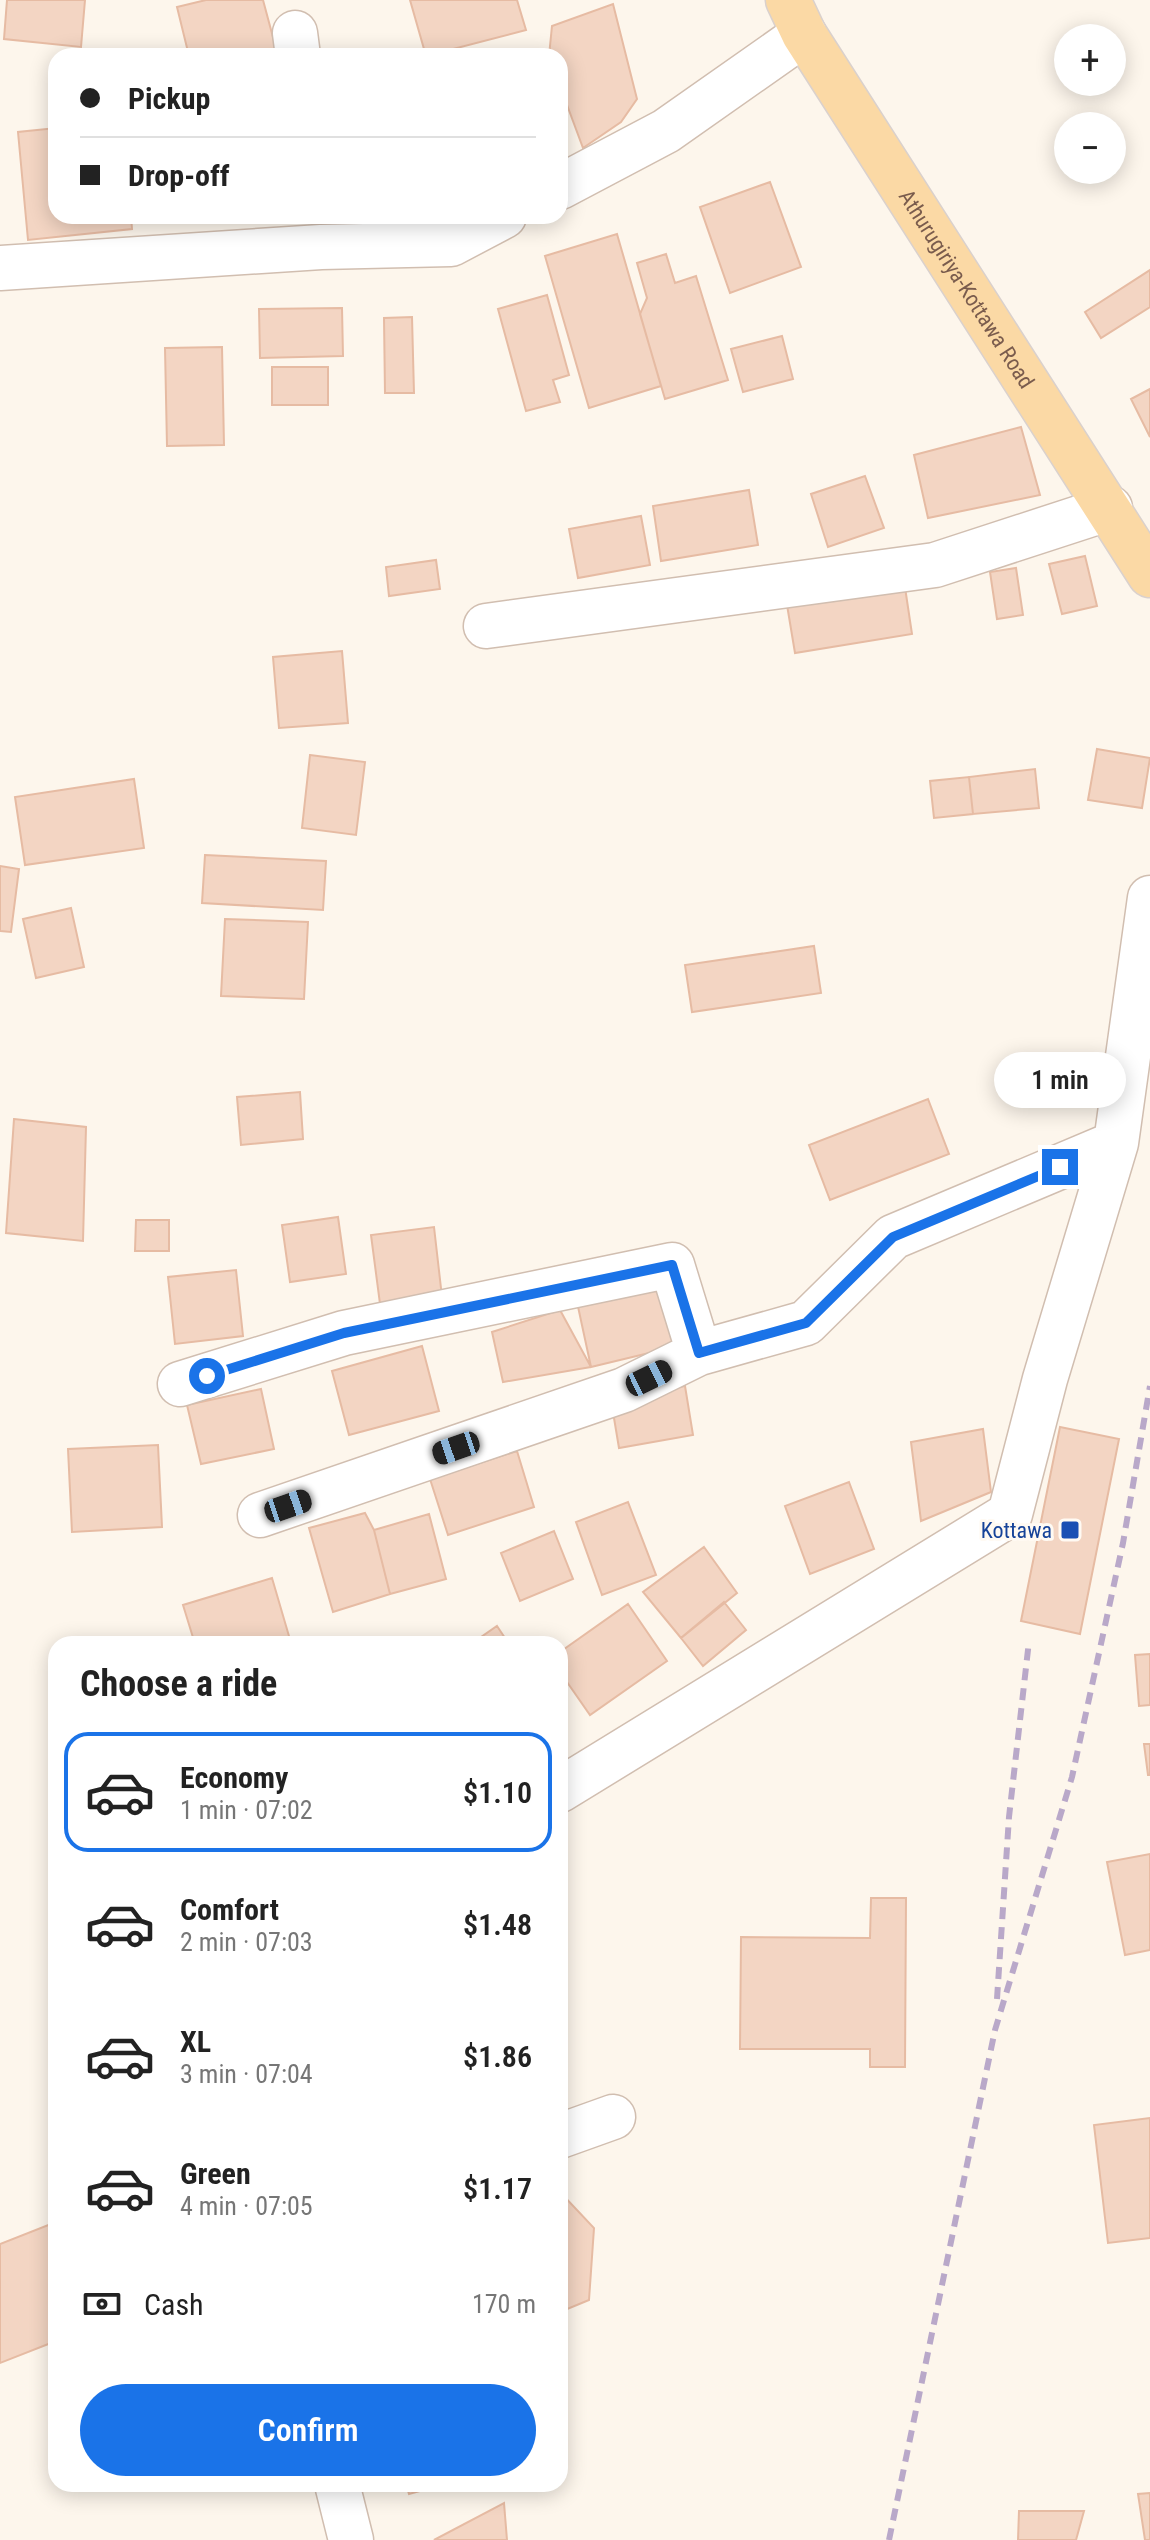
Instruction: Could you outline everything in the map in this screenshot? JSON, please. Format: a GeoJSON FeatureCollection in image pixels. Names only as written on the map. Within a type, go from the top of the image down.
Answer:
{"type":"FeatureCollection","features":[{"type":"Feature","properties":{"kind":"main road","name":"Athurugiriya-Kottawa Road"},"geometry":{"type":"LineString","coordinates":[[796,17],[1150,575]]}},
{"type":"Feature","properties":{"kind":"street"},"geometry":{"type":"LineString","coordinates":[[568,183],[666,131],[796,17]]}},
{"type":"Feature","properties":{"kind":"street"},"geometry":{"type":"LineString","coordinates":[[0,268],[319,232],[451,244],[489,224]]}},
{"type":"Feature","properties":{"kind":"street"},"geometry":{"type":"LineString","coordinates":[[486,626],[935,565],[1110,508]]}},
{"type":"Feature","properties":{"kind":"street"},"geometry":{"type":"LineString","coordinates":[[568,1785],[1010,1514],[1045,1379],[1116,1143],[1150,898]]}},
{"type":"Feature","properties":{"kind":"street"},"geometry":{"type":"LineString","coordinates":[[260,1515],[624,1390],[699,1353],[806,1323],[893,1237],[1116,1143]]}},
{"type":"Feature","properties":{"kind":"street"},"geometry":{"type":"LineString","coordinates":[[180,1384],[344,1333],[672,1265],[699,1353]]}},
{"type":"Feature","properties":{"kind":"street"},"geometry":{"type":"LineString","coordinates":[[568,2133],[613,2117]]}},
{"type":"Feature","properties":{"kind":"street"},"geometry":{"type":"LineString","coordinates":[[339,2492],[351,2540]]}},
{"type":"Feature","properties":{"kind":"building"},"geometry":{"type":"Polygon","coordinates":[[[7,0],[85,0],[81,47],[4,39],[7,0]]]}},
{"type":"Feature","properties":{"kind":"building"},"geometry":{"type":"Polygon","coordinates":[[[206,0],[263,0],[276,48],[187,48],[177,7],[206,0]]]}},
{"type":"Feature","properties":{"kind":"building"},"geometry":{"type":"Polygon","coordinates":[[[410,0],[517,0],[526,30],[457,48],[424,48],[410,0]]]}},
{"type":"Feature","properties":{"kind":"building"},"geometry":{"type":"Polygon","coordinates":[[[613,4],[637,99],[621,122],[583,148],[568,108],[568,48],[550,48],[552,26],[613,4]]]}},
{"type":"Feature","properties":{"kind":"building"},"geometry":{"type":"Polygon","coordinates":[[[48,129],[48,224],[132,224],[132,229],[28,240],[18,132],[48,129]]]}},
{"type":"Feature","properties":{"kind":"building"},"geometry":{"type":"Polygon","coordinates":[[[770,182],[801,267],[730,293],[700,207],[770,182]]]}},
{"type":"Feature","properties":{"kind":"building"},"geometry":{"type":"Polygon","coordinates":[[[348,224],[412,224],[412,226],[351,240],[348,224]]]}},
{"type":"Feature","properties":{"kind":"building"},"geometry":{"type":"Polygon","coordinates":[[[617,234],[661,386],[589,408],[545,256],[617,234]]]}},
{"type":"Feature","properties":{"kind":"building"},"geometry":{"type":"Polygon","coordinates":[[[666,254],[675,283],[696,276],[728,380],[665,399],[640,314],[647,298],[637,263],[666,254]]]}},
{"type":"Feature","properties":{"kind":"building"},"geometry":{"type":"Polygon","coordinates":[[[1150,270],[1150,307],[1101,338],[1085,312],[1150,270]]]}},
{"type":"Feature","properties":{"kind":"building"},"geometry":{"type":"Polygon","coordinates":[[[547,295],[569,375],[553,380],[560,402],[526,411],[498,309],[547,295]]]}},
{"type":"Feature","properties":{"kind":"building"},"geometry":{"type":"Polygon","coordinates":[[[342,308],[343,356],[260,358],[259,309],[342,308]]]}},
{"type":"Feature","properties":{"kind":"building"},"geometry":{"type":"Polygon","coordinates":[[[412,317],[414,393],[385,393],[384,318],[412,317]]]}},
{"type":"Feature","properties":{"kind":"building"},"geometry":{"type":"Polygon","coordinates":[[[782,336],[793,379],[743,392],[731,349],[782,336]]]}},
{"type":"Feature","properties":{"kind":"building"},"geometry":{"type":"Polygon","coordinates":[[[222,347],[224,445],[167,446],[165,348],[222,347]]]}},
{"type":"Feature","properties":{"kind":"building"},"geometry":{"type":"Polygon","coordinates":[[[272,367],[328,367],[328,405],[272,405],[272,367]]]}},
{"type":"Feature","properties":{"kind":"building"},"geometry":{"type":"Polygon","coordinates":[[[1150,389],[1150,437],[1131,399],[1150,389]]]}},
{"type":"Feature","properties":{"kind":"building"},"geometry":{"type":"Polygon","coordinates":[[[1021,427],[1040,495],[928,518],[914,455],[1021,427]]]}},
{"type":"Feature","properties":{"kind":"building"},"geometry":{"type":"Polygon","coordinates":[[[865,476],[884,528],[828,547],[811,494],[865,476]]]}},
{"type":"Feature","properties":{"kind":"building"},"geometry":{"type":"Polygon","coordinates":[[[749,490],[758,545],[661,561],[653,506],[749,490]]]}},
{"type":"Feature","properties":{"kind":"building"},"geometry":{"type":"Polygon","coordinates":[[[641,516],[650,565],[578,578],[569,529],[641,516]]]}},
{"type":"Feature","properties":{"kind":"building"},"geometry":{"type":"Polygon","coordinates":[[[1085,556],[1097,606],[1062,614],[1049,564],[1085,556]]]}},
{"type":"Feature","properties":{"kind":"building"},"geometry":{"type":"Polygon","coordinates":[[[436,560],[440,589],[389,596],[386,567],[436,560]]]}},
{"type":"Feature","properties":{"kind":"building"},"geometry":{"type":"Polygon","coordinates":[[[1016,568],[1023,615],[997,619],[990,572],[1016,568]]]}},
{"type":"Feature","properties":{"kind":"building"},"geometry":{"type":"Polygon","coordinates":[[[903,574],[912,634],[795,653],[785,593],[903,574]]]}},
{"type":"Feature","properties":{"kind":"building"},"geometry":{"type":"Polygon","coordinates":[[[342,651],[348,723],[279,728],[273,657],[342,651]]]}},
{"type":"Feature","properties":{"kind":"building"},"geometry":{"type":"Polygon","coordinates":[[[1097,749],[1150,758],[1142,808],[1088,800],[1097,749]]]}},
{"type":"Feature","properties":{"kind":"building"},"geometry":{"type":"Polygon","coordinates":[[[310,755],[365,762],[356,835],[302,828],[310,755]]]}},
{"type":"Feature","properties":{"kind":"building"},"geometry":{"type":"Polygon","coordinates":[[[1035,769],[1039,808],[973,814],[969,777],[1035,769]]]}},
{"type":"Feature","properties":{"kind":"building"},"geometry":{"type":"Polygon","coordinates":[[[969,777],[973,814],[934,818],[930,781],[969,777]]]}},
{"type":"Feature","properties":{"kind":"building"},"geometry":{"type":"Polygon","coordinates":[[[134,779],[144,848],[25,865],[15,797],[134,779]]]}},
{"type":"Feature","properties":{"kind":"building"},"geometry":{"type":"Polygon","coordinates":[[[205,855],[326,861],[323,910],[202,903],[205,855]]]}},
{"type":"Feature","properties":{"kind":"building"},"geometry":{"type":"Polygon","coordinates":[[[0,866],[19,869],[11,932],[0,931],[0,866]]]}},
{"type":"Feature","properties":{"kind":"building"},"geometry":{"type":"Polygon","coordinates":[[[71,908],[84,967],[36,978],[23,919],[71,908]]]}},
{"type":"Feature","properties":{"kind":"building"},"geometry":{"type":"Polygon","coordinates":[[[225,919],[308,922],[304,999],[221,996],[225,919]]]}},
{"type":"Feature","properties":{"kind":"building"},"geometry":{"type":"Polygon","coordinates":[[[814,946],[821,993],[692,1012],[685,965],[814,946]]]}},
{"type":"Feature","properties":{"kind":"building"},"geometry":{"type":"Polygon","coordinates":[[[300,1092],[303,1139],[241,1145],[237,1097],[300,1092]]]}},
{"type":"Feature","properties":{"kind":"building"},"geometry":{"type":"Polygon","coordinates":[[[928,1099],[949,1154],[830,1200],[809,1145],[928,1099]]]}},
{"type":"Feature","properties":{"kind":"building"},"geometry":{"type":"Polygon","coordinates":[[[14,1119],[86,1127],[83,1241],[6,1233],[14,1119]]]}},
{"type":"Feature","properties":{"kind":"building"},"geometry":{"type":"Polygon","coordinates":[[[338,1217],[346,1274],[290,1282],[282,1225],[338,1217]]]}},
{"type":"Feature","properties":{"kind":"building"},"geometry":{"type":"Polygon","coordinates":[[[136,1220],[169,1220],[169,1251],[135,1251],[136,1220]]]}},
{"type":"Feature","properties":{"kind":"building"},"geometry":{"type":"Polygon","coordinates":[[[434,1227],[442,1297],[380,1304],[371,1235],[434,1227]]]}},
{"type":"Feature","properties":{"kind":"building"},"geometry":{"type":"Polygon","coordinates":[[[236,1270],[243,1336],[175,1344],[168,1277],[236,1270]]]}},
{"type":"Feature","properties":{"kind":"building"},"geometry":{"type":"Polygon","coordinates":[[[661,1286],[674,1347],[591,1367],[577,1302],[661,1286]]]}},
{"type":"Feature","properties":{"kind":"building"},"geometry":{"type":"Polygon","coordinates":[[[560,1310],[591,1367],[503,1382],[492,1332],[560,1310]]]}},
{"type":"Feature","properties":{"kind":"building"},"geometry":{"type":"Polygon","coordinates":[[[422,1346],[439,1411],[349,1435],[332,1371],[422,1346]]]}},
{"type":"Feature","properties":{"kind":"building"},"geometry":{"type":"Polygon","coordinates":[[[685,1386],[693,1435],[619,1448],[611,1400],[685,1386]]]}},
{"type":"Feature","properties":{"kind":"building"},"geometry":{"type":"Polygon","coordinates":[[[261,1389],[274,1449],[201,1464],[187,1405],[261,1389]]]}},
{"type":"Feature","properties":{"kind":"building","name":"Kottawa"},"geometry":{"type":"Polygon","coordinates":[[[1060,1427],[1119,1439],[1080,1634],[1021,1621],[1060,1427]]]}},
{"type":"Feature","properties":{"kind":"building"},"geometry":{"type":"Polygon","coordinates":[[[983,1429],[991,1492],[921,1521],[911,1442],[983,1429]]]}},
{"type":"Feature","properties":{"kind":"building"},"geometry":{"type":"Polygon","coordinates":[[[158,1445],[162,1527],[72,1532],[68,1449],[158,1445]]]}},
{"type":"Feature","properties":{"kind":"building"},"geometry":{"type":"Polygon","coordinates":[[[517,1451],[534,1507],[448,1535],[430,1479],[517,1451]]]}},
{"type":"Feature","properties":{"kind":"building"},"geometry":{"type":"Polygon","coordinates":[[[849,1482],[874,1549],[810,1574],[785,1506],[849,1482]]]}},
{"type":"Feature","properties":{"kind":"building"},"geometry":{"type":"Polygon","coordinates":[[[628,1502],[656,1575],[602,1595],[576,1522],[628,1502]]]}},
{"type":"Feature","properties":{"kind":"building"},"geometry":{"type":"Polygon","coordinates":[[[365,1513],[374,1530],[390,1594],[333,1612],[309,1528],[365,1513]]]}},
{"type":"Feature","properties":{"kind":"building"},"geometry":{"type":"Polygon","coordinates":[[[429,1514],[446,1579],[390,1594],[374,1530],[429,1514]]]}},
{"type":"Feature","properties":{"kind":"building"},"geometry":{"type":"Polygon","coordinates":[[[554,1531],[573,1579],[520,1601],[501,1553],[554,1531]]]}},
{"type":"Feature","properties":{"kind":"building"},"geometry":{"type":"Polygon","coordinates":[[[704,1547],[737,1593],[681,1638],[643,1592],[704,1547]]]}},
{"type":"Feature","properties":{"kind":"building"},"geometry":{"type":"Polygon","coordinates":[[[272,1578],[289,1636],[193,1636],[183,1605],[272,1578]]]}},
{"type":"Feature","properties":{"kind":"building"},"geometry":{"type":"Polygon","coordinates":[[[724,1602],[746,1630],[703,1666],[681,1638],[724,1602]]]}},
{"type":"Feature","properties":{"kind":"building"},"geometry":{"type":"Polygon","coordinates":[[[628,1604],[667,1661],[590,1715],[568,1683],[568,1646],[628,1604]]]}},
{"type":"Feature","properties":{"kind":"building"},"geometry":{"type":"Polygon","coordinates":[[[497,1626],[504,1636],[483,1636],[497,1626]]]}},
{"type":"Feature","properties":{"kind":"building"},"geometry":{"type":"Polygon","coordinates":[[[1150,1654],[1150,1705],[1139,1706],[1135,1655],[1150,1654]]]}},
{"type":"Feature","properties":{"kind":"building"},"geometry":{"type":"Polygon","coordinates":[[[1144,1744],[1150,1744],[1150,1775],[1148,1775],[1144,1744]]]}},
{"type":"Feature","properties":{"kind":"building"},"geometry":{"type":"Polygon","coordinates":[[[1150,1854],[1150,1950],[1125,1955],[1107,1862],[1150,1854]]]}},
{"type":"Feature","properties":{"kind":"building"},"geometry":{"type":"Polygon","coordinates":[[[871,1898],[906,1898],[905,2067],[870,2067],[870,2049],[740,2049],[741,1937],[870,1938],[871,1898]]]}},
{"type":"Feature","properties":{"kind":"building"},"geometry":{"type":"Polygon","coordinates":[[[1150,2118],[1150,2238],[1108,2243],[1094,2125],[1150,2118]]]}},
{"type":"Feature","properties":{"kind":"building"},"geometry":{"type":"Polygon","coordinates":[[[568,2200],[594,2228],[589,2300],[568,2309],[568,2200]]]}},
{"type":"Feature","properties":{"kind":"building"},"geometry":{"type":"Polygon","coordinates":[[[48,2225],[48,2344],[0,2363],[0,2244],[48,2225]]]}},
{"type":"Feature","properties":{"kind":"building"},"geometry":{"type":"Polygon","coordinates":[[[1150,2493],[1150,2540],[1145,2540],[1138,2494],[1150,2493]]]}},
{"type":"Feature","properties":{"kind":"building"},"geometry":{"type":"Polygon","coordinates":[[[504,2503],[507,2540],[434,2540],[504,2503]]]}},
{"type":"Feature","properties":{"kind":"building"},"geometry":{"type":"Polygon","coordinates":[[[1019,2511],[1084,2511],[1076,2540],[1018,2540],[1019,2511]]]}},
{"type":"Feature","properties":{"kind":"railway"},"geometry":{"type":"LineString","coordinates":[[889,2540],[995,2030],[1072,1777],[1123,1543],[1150,1386]]}},
{"type":"Feature","properties":{"kind":"railway"},"geometry":{"type":"LineString","coordinates":[[997,1999],[1009,1817],[1029,1641]]}},
{"type":"Feature","properties":{"kind":"place","name":"Kottawa"},"geometry":{"type":"Point","coordinates":[1070,1530]}},
{"type":"Feature","properties":{"kind":"route"},"geometry":{"type":"LineString","coordinates":[[207,1376],[344,1333],[672,1265],[699,1353],[806,1323],[893,1237],[1060,1167]]}}]}
